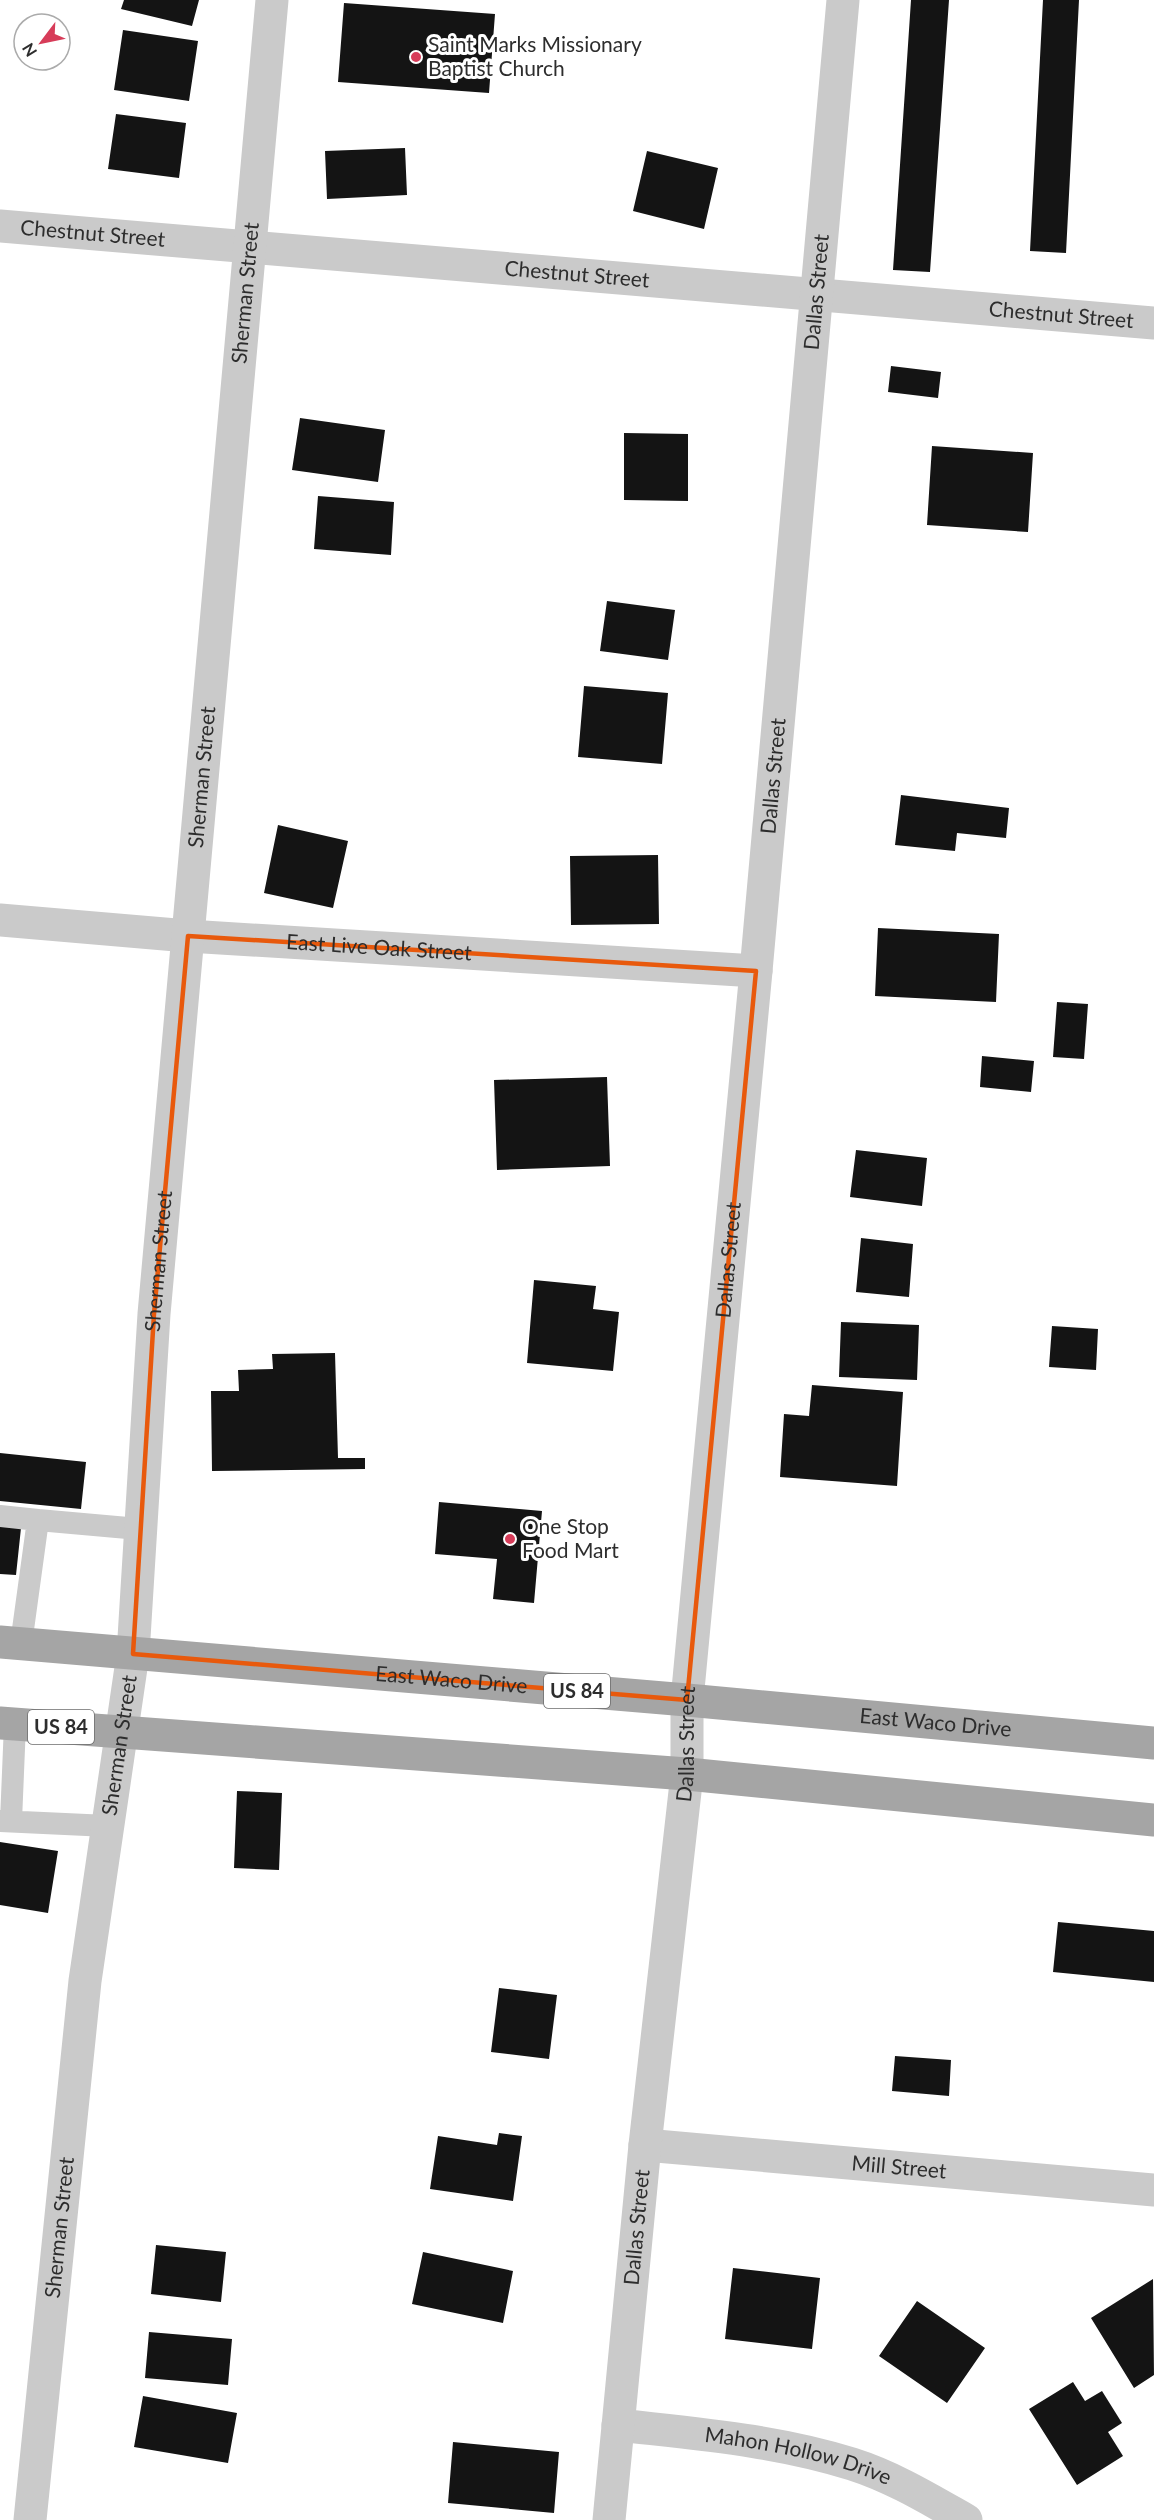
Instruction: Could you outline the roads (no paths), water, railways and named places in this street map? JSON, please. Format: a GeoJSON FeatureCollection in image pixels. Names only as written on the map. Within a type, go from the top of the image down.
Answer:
{"type":"FeatureCollection","features":[{"type":"Feature","properties":{"kind":"main road","name":"East Waco Drive"},"geometry":{"type":"LineString","coordinates":[[10,1643],[687,1700],[1154,1743]]}},
{"type":"Feature","properties":{"kind":"main road","name":"US 84"},"geometry":{"type":"LineString","coordinates":[[8,1723],[687,1774],[1154,1820]]}},
{"type":"Feature","properties":{"kind":"street","name":"Sherman Street"},"geometry":{"type":"LineString","coordinates":[[30,2520],[85,1981],[133,1654],[154,1314],[272,0]]}},
{"type":"Feature","properties":{"kind":"street","name":"Dallas Street"},"geometry":{"type":"LineString","coordinates":[[609,2520],[645,2145],[687,1774],[687,1700],[756,971],[843,0]]}},
{"type":"Feature","properties":{"kind":"street","name":"Chestnut Street"},"geometry":{"type":"LineString","coordinates":[[0,226],[817,293],[1154,324]]}},
{"type":"Feature","properties":{"kind":"street","name":"East Live Oak Street"},"geometry":{"type":"LineString","coordinates":[[0,920],[188,936],[756,971]]}},
{"type":"Feature","properties":{"kind":"street","name":"Mill Street"},"geometry":{"type":"LineString","coordinates":[[645,2145],[1154,2190]]}},
{"type":"Feature","properties":{"kind":"street","name":"Mahon Hollow Drive"},"geometry":{"type":"LineString","coordinates":[[618,2425],[764,2442],[852,2464],[897,2481],[966,2520]]}},
{"type":"Feature","properties":{"kind":"lane"},"geometry":{"type":"LineString","coordinates":[[0,1516],[139,1529]]}},
{"type":"Feature","properties":{"kind":"lane"},"geometry":{"type":"LineString","coordinates":[[10,1643],[23,1569],[38,1520]]}},
{"type":"Feature","properties":{"kind":"lane"},"geometry":{"type":"LineString","coordinates":[[8,1723],[6,1821],[108,1826]]}},
{"type":"Feature","properties":{"kind":"place","name":"Saint Marks Missionary Baptist Church"},"geometry":{"type":"Point","coordinates":[416,57]}},
{"type":"Feature","properties":{"kind":"place","name":"One Stop Food Mart"},"geometry":{"type":"Point","coordinates":[510,1539]}}]}
